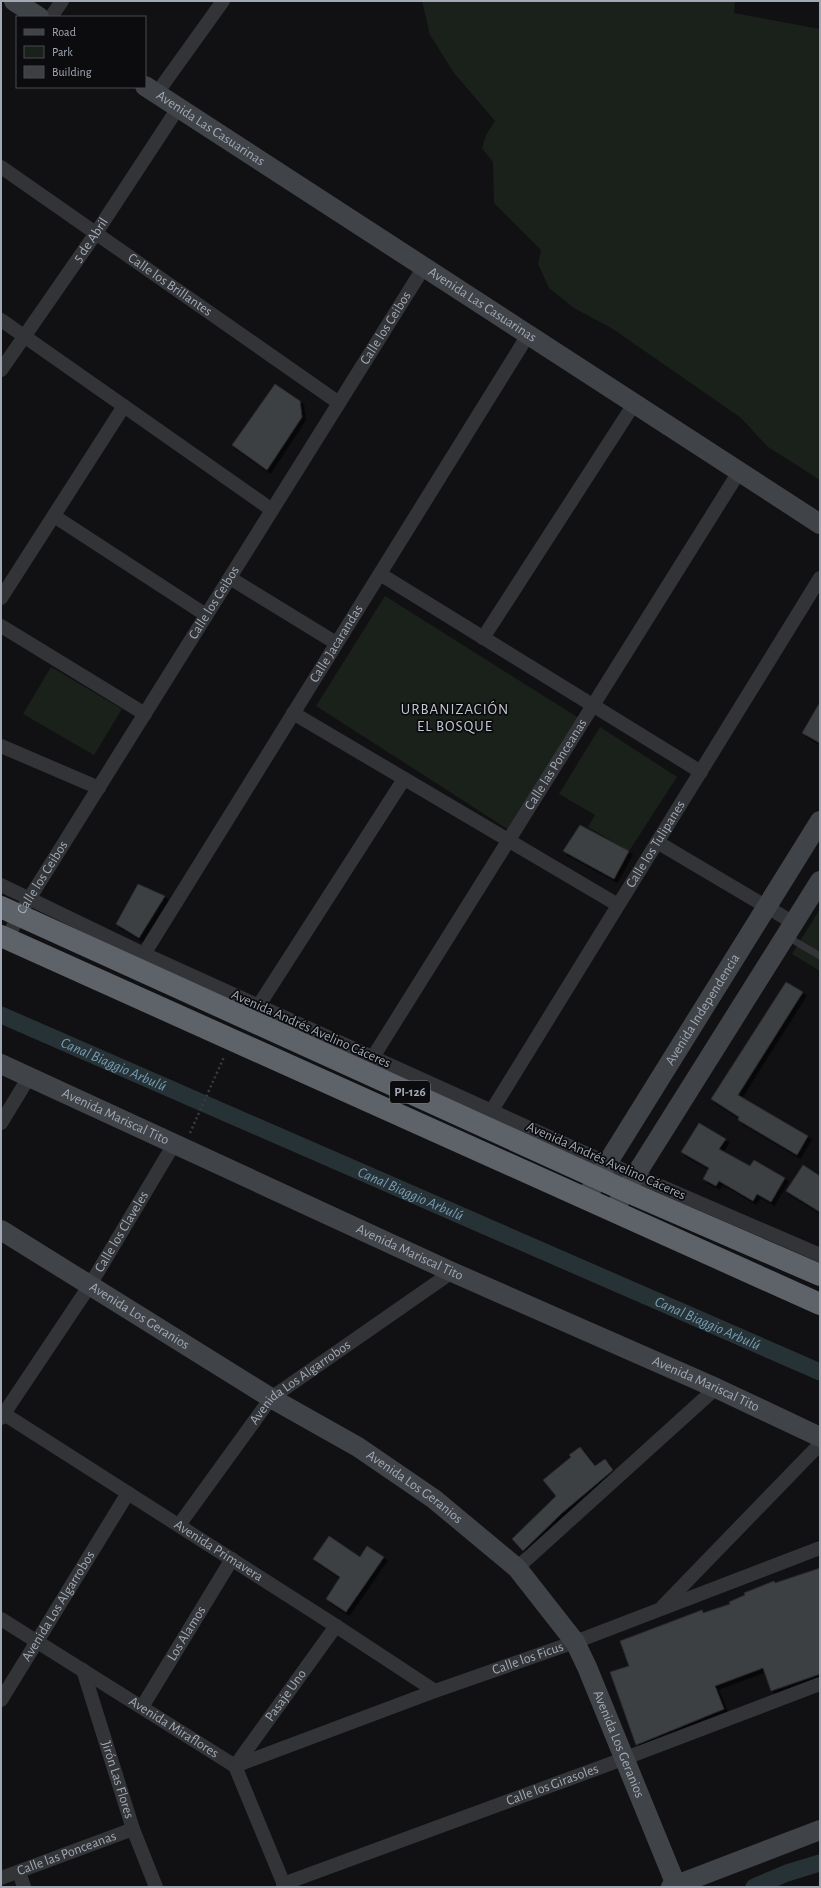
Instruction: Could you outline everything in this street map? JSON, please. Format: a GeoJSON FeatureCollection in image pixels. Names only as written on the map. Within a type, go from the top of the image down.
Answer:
{"type":"FeatureCollection","features":[{"type":"Feature","properties":{"kind":"highway","name":"Avenida Andrés Avelino Cáceres"},"geometry":{"type":"LineString","coordinates":[[17,907],[603,1171],[816,1260]]}},
{"type":"Feature","properties":{"kind":"highway","name":"PI-126"},"geometry":{"type":"LineString","coordinates":[[4,938],[820,1304]]}},
{"type":"Feature","properties":{"kind":"street"},"geometry":{"type":"LineString","coordinates":[[14,1],[37,16]]}},
{"type":"Feature","properties":{"kind":"street"},"geometry":{"type":"LineString","coordinates":[[52,16],[62,1]]}},
{"type":"Feature","properties":{"kind":"street"},"geometry":{"type":"LineString","coordinates":[[151,90],[223,1]]}},
{"type":"Feature","properties":{"kind":"street","name":"Avenida Las Casuarinas"},"geometry":{"type":"LineString","coordinates":[[151,90],[820,524]]}},
{"type":"Feature","properties":{"kind":"street","name":"5 de Abril"},"geometry":{"type":"LineString","coordinates":[[1,370],[96,233],[178,108]]}},
{"type":"Feature","properties":{"kind":"street","name":"Calle los Brillantes"},"geometry":{"type":"LineString","coordinates":[[1,167],[339,403]]}},
{"type":"Feature","properties":{"kind":"street","name":"Calle los Ceibos"},"geometry":{"type":"LineString","coordinates":[[4,938],[17,907],[99,788],[424,267]]}},
{"type":"Feature","properties":{"kind":"street"},"geometry":{"type":"LineString","coordinates":[[1,320],[272,510]]}},
{"type":"Feature","properties":{"kind":"street","name":"Calle Jacarandas"},"geometry":{"type":"LineString","coordinates":[[144,954],[528,335]]}},
{"type":"Feature","properties":{"kind":"street"},"geometry":{"type":"LineString","coordinates":[[483,638],[634,404]]}},
{"type":"Feature","properties":{"kind":"street"},"geometry":{"type":"LineString","coordinates":[[3,589],[54,516],[124,406]]}},
{"type":"Feature","properties":{"kind":"street","name":"Calle las Ponceanas"},"geometry":{"type":"LineString","coordinates":[[373,1057],[739,472]]}},
{"type":"Feature","properties":{"kind":"street"},"geometry":{"type":"LineString","coordinates":[[54,516],[206,615]]}},
{"type":"Feature","properties":{"kind":"street"},"geometry":{"type":"LineString","coordinates":[[380,574],[701,772]]}},
{"type":"Feature","properties":{"kind":"street"},"geometry":{"type":"LineString","coordinates":[[230,578],[336,644]]}},
{"type":"Feature","properties":{"kind":"street","name":"Calle los Tulipanes"},"geometry":{"type":"LineString","coordinates":[[492,1110],[820,578]]}},
{"type":"Feature","properties":{"kind":"street"},"geometry":{"type":"LineString","coordinates":[[1,626],[145,714]]}},
{"type":"Feature","properties":{"kind":"street"},"geometry":{"type":"LineString","coordinates":[[294,713],[618,905]]}},
{"type":"Feature","properties":{"kind":"street"},"geometry":{"type":"LineString","coordinates":[[1,746],[99,788]]}},
{"type":"Feature","properties":{"kind":"street"},"geometry":{"type":"LineString","coordinates":[[259,1006],[404,779]]}},
{"type":"Feature","properties":{"kind":"street","name":"Avenida Independencia"},"geometry":{"type":"LineString","coordinates":[[585,1199],[820,821]]}},
{"type":"Feature","properties":{"kind":"street"},"geometry":{"type":"LineString","coordinates":[[657,842],[766,907],[790,929]]}},
{"type":"Feature","properties":{"kind":"street"},"geometry":{"type":"LineString","coordinates":[[613,1211],[820,881]]}},
{"type":"Feature","properties":{"kind":"street","name":"Avenida Andrés Avelino Cáceres"},"geometry":{"type":"LineString","coordinates":[[1,885],[17,907],[144,954],[492,1110],[603,1171]]}},
{"type":"Feature","properties":{"kind":"street","name":"Avenida Mariscal Tito"},"geometry":{"type":"LineString","coordinates":[[1,1064],[452,1272],[716,1388],[820,1437]]}},
{"type":"Feature","properties":{"kind":"street"},"geometry":{"type":"LineString","coordinates":[[1,1123],[29,1077]]}},
{"type":"Feature","properties":{"kind":"street","name":"Calle los Claveles"},"geometry":{"type":"LineString","coordinates":[[2,1414],[90,1285],[174,1144]]}},
{"type":"Feature","properties":{"kind":"street","name":"Avenida Los Geranios"},"geometry":{"type":"LineString","coordinates":[[1,1230],[271,1398],[358,1447],[434,1499],[517,1568],[575,1642],[587,1667],[673,1886]]}},
{"type":"Feature","properties":{"kind":"street","name":"Avenida Los Algarrobos"},"geometry":{"type":"LineString","coordinates":[[179,1525],[271,1398],[452,1272]]}},
{"type":"Feature","properties":{"kind":"street"},"geometry":{"type":"LineString","coordinates":[[517,1568],[716,1388]]}},
{"type":"Feature","properties":{"kind":"street","name":"Avenida Primavera"},"geometry":{"type":"LineString","coordinates":[[2,1414],[232,1559],[435,1692]]}},
{"type":"Feature","properties":{"kind":"street"},"geometry":{"type":"LineString","coordinates":[[659,1610],[820,1444]]}},
{"type":"Feature","properties":{"kind":"street","name":"Avenida Los Algarrobos"},"geometry":{"type":"LineString","coordinates":[[1,1700],[38,1642],[128,1493]]}},
{"type":"Feature","properties":{"kind":"street","name":"Calle los Ficus"},"geometry":{"type":"LineString","coordinates":[[235,1766],[575,1642],[820,1548]]}},
{"type":"Feature","properties":{"kind":"street","name":"Los Alamos"},"geometry":{"type":"LineString","coordinates":[[142,1707],[232,1559]]}},
{"type":"Feature","properties":{"kind":"street","name":"Avenida Miraflores"},"geometry":{"type":"LineString","coordinates":[[1,1619],[235,1766]]}},
{"type":"Feature","properties":{"kind":"street","name":"Pasaje Uno"},"geometry":{"type":"LineString","coordinates":[[235,1766],[336,1626]]}},
{"type":"Feature","properties":{"kind":"street","name":"Jirón Las Flores"},"geometry":{"type":"LineString","coordinates":[[83,1670],[133,1829],[156,1887]]}},
{"type":"Feature","properties":{"kind":"street","name":"Calle los Girasoles"},"geometry":{"type":"LineString","coordinates":[[284,1885],[623,1760],[820,1684]]}},
{"type":"Feature","properties":{"kind":"street"},"geometry":{"type":"LineString","coordinates":[[235,1766],[284,1885]]}},
{"type":"Feature","properties":{"kind":"street","name":"Calle las Ponceanas"},"geometry":{"type":"LineString","coordinates":[[1,1878],[133,1829]]}},
{"type":"Feature","properties":{"kind":"street"},"geometry":{"type":"LineString","coordinates":[[673,1886],[820,1830]]}},
{"type":"Feature","properties":{"kind":"street"},"geometry":{"type":"LineString","coordinates":[[19,1872],[24,1887]]}},
{"type":"Feature","properties":{"kind":"lane"},"geometry":{"type":"LineString","coordinates":[[790,929],[820,956]]}},
{"type":"Feature","properties":{"kind":"path"},"geometry":{"type":"LineString","coordinates":[[194,1126],[231,1040]]}},
{"type":"Feature","properties":{"kind":"green space"},"geometry":{"type":"Polygon","coordinates":[[[422,1],[735,1],[734,13],[820,29],[820,480],[768,447],[741,418],[613,329],[574,308],[549,288],[538,264],[541,250],[494,203],[493,162],[482,148],[486,135],[495,121],[454,73],[430,35],[422,1]]]}},
{"type":"Feature","properties":{"kind":"green space"},"geometry":{"type":"Polygon","coordinates":[[[385,596],[582,720],[509,830],[316,706],[385,596]]]}},
{"type":"Feature","properties":{"kind":"green space"},"geometry":{"type":"Polygon","coordinates":[[[51,667],[122,709],[94,755],[23,714],[51,667]]]}},
{"type":"Feature","properties":{"kind":"green space"},"geometry":{"type":"Polygon","coordinates":[[[600,727],[677,777],[629,851],[588,827],[595,815],[559,794],[600,727]]]}},
{"type":"Feature","properties":{"kind":"green space"},"geometry":{"type":"Polygon","coordinates":[[[820,909],[820,971],[792,954],[820,909]]]}},
{"type":"Feature","properties":{"kind":"building"},"geometry":{"type":"Polygon","coordinates":[[[275,384],[300,401],[302,417],[267,470],[232,445],[275,384]]]}},
{"type":"Feature","properties":{"kind":"building"},"geometry":{"type":"Polygon","coordinates":[[[820,702],[820,743],[802,733],[820,702]]]}},
{"type":"Feature","properties":{"kind":"building"},"geometry":{"type":"Polygon","coordinates":[[[580,825],[629,851],[614,879],[563,851],[580,825]]]}},
{"type":"Feature","properties":{"kind":"building"},"geometry":{"type":"Polygon","coordinates":[[[138,884],[165,896],[139,938],[116,924],[138,884]]]}},
{"type":"Feature","properties":{"kind":"building"},"geometry":{"type":"Polygon","coordinates":[[[786,982],[803,992],[738,1095],[808,1136],[797,1155],[738,1120],[739,1117],[711,1099],[786,982]]]}},
{"type":"Feature","properties":{"kind":"building"},"geometry":{"type":"Polygon","coordinates":[[[699,1123],[726,1139],[719,1149],[750,1166],[754,1160],[785,1178],[771,1202],[757,1194],[753,1201],[719,1181],[716,1186],[703,1179],[709,1168],[681,1152],[699,1123]]]}},
{"type":"Feature","properties":{"kind":"building"},"geometry":{"type":"Polygon","coordinates":[[[803,1165],[820,1176],[820,1212],[786,1191],[803,1165]]]}},
{"type":"Feature","properties":{"kind":"building"},"geometry":{"type":"Polygon","coordinates":[[[580,1447],[595,1466],[605,1459],[613,1470],[562,1513],[523,1551],[512,1539],[556,1496],[543,1480],[571,1457],[569,1455],[580,1447]]]}},
{"type":"Feature","properties":{"kind":"building"},"geometry":{"type":"Polygon","coordinates":[[[329,1536],[360,1557],[367,1546],[384,1557],[346,1612],[326,1599],[340,1577],[313,1559],[329,1536]]]}},
{"type":"Feature","properties":{"kind":"building"},"geometry":{"type":"Polygon","coordinates":[[[820,1568],[820,1674],[771,1691],[763,1668],[715,1686],[724,1709],[636,1745],[610,1672],[629,1666],[620,1641],[702,1610],[703,1613],[730,1604],[729,1602],[745,1595],[744,1593],[774,1581],[775,1583],[820,1568]]]}},
{"type":"Feature","properties":{"kind":"waterway","name":"Canal Biaggio Arbulú"},"geometry":{"type":"LineString","coordinates":[[1,1015],[820,1372]]}},
{"type":"Feature","properties":{"kind":"waterway"},"geometry":{"type":"LineString","coordinates":[[754,1887],[787,1873],[820,1863]]}},
{"type":"Feature","properties":{"kind":"district","name":"URBANIZACIÓN EL BOSQUE"},"geometry":{"type":"Point","coordinates":[455,718]}}]}
